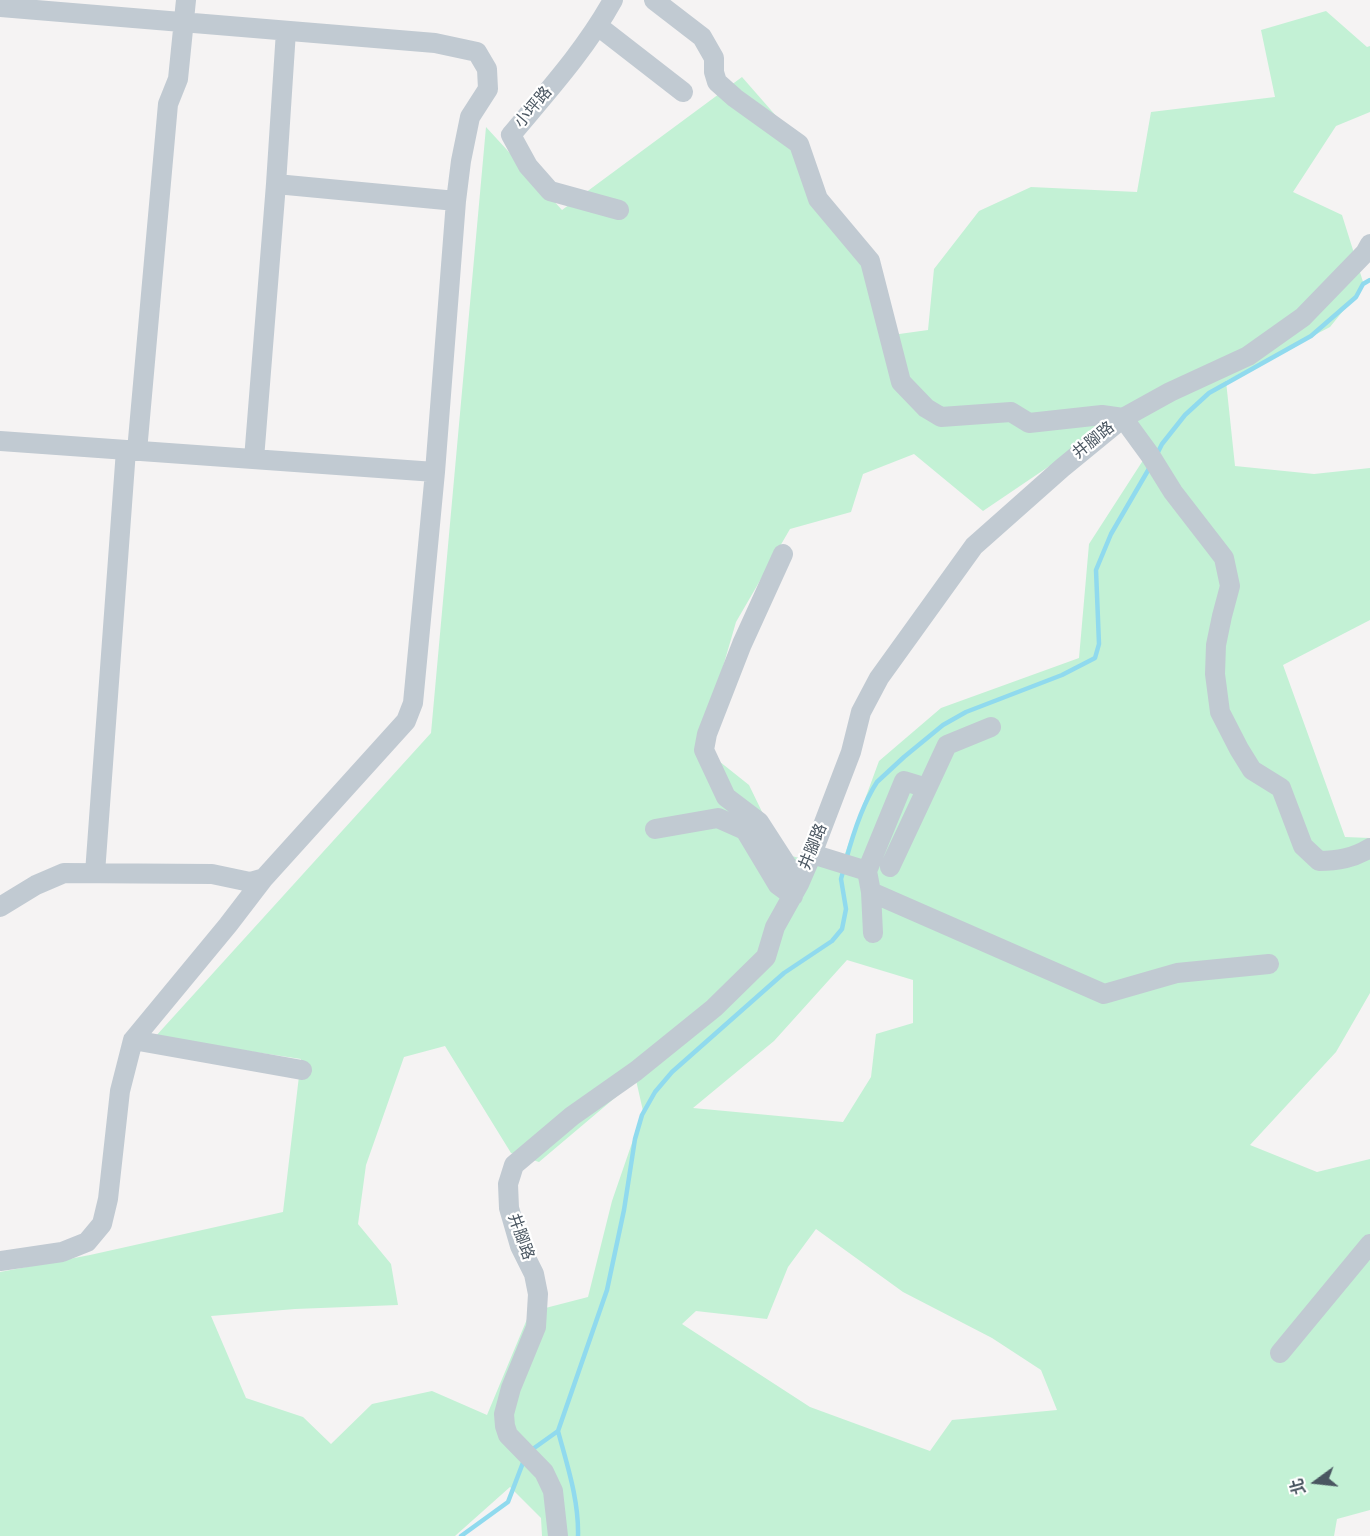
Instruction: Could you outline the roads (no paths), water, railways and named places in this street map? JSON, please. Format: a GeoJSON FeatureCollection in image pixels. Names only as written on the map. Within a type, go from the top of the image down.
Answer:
{"type":"FeatureCollection","features":[{"type":"Feature","properties":{"kind":"street"},"geometry":{"type":"LineString","coordinates":[[95,873],[132,450],[168,104],[178,79],[186,0]]}},
{"type":"Feature","properties":{"kind":"street","name":"小坪路"},"geometry":{"type":"LineString","coordinates":[[613,0],[598,26],[512,135],[528,166],[550,191],[619,210]]}},
{"type":"Feature","properties":{"kind":"street"},"geometry":{"type":"LineString","coordinates":[[654,0],[702,37],[714,58],[717,82],[735,98],[799,144],[818,199],[870,261],[901,382],[926,408],[941,417],[1011,412],[1029,423],[1102,415],[1123,417],[1173,492],[1224,558],[1230,586],[1216,645],[1215,674],[1220,712],[1239,749],[1252,770],[1281,788],[1303,846],[1319,861],[1336,861],[1370,848]]}},
{"type":"Feature","properties":{"kind":"street"},"geometry":{"type":"LineString","coordinates":[[0,7],[435,44],[477,52],[488,69],[488,89],[470,117],[460,161],[435,472],[413,703],[406,721],[264,878],[133,1040],[120,1091],[108,1200],[102,1224],[87,1242],[62,1252],[0,1261]]}},
{"type":"Feature","properties":{"kind":"street"},"geometry":{"type":"LineString","coordinates":[[598,26],[683,92]]}},
{"type":"Feature","properties":{"kind":"street"},"geometry":{"type":"LineString","coordinates":[[254,459],[286,31]]}},
{"type":"Feature","properties":{"kind":"street"},"geometry":{"type":"LineString","coordinates":[[276,184],[456,201]]}},
{"type":"Feature","properties":{"kind":"street","name":"井腳路"},"geometry":{"type":"LineString","coordinates":[[558,1536],[553,1491],[544,1472],[508,1435],[505,1426],[504,1414],[511,1388],[536,1327],[538,1294],[534,1274],[520,1246],[509,1208],[508,1184],[514,1165],[572,1116],[636,1071],[714,1008],[766,957],[775,927],[796,890],[812,854],[851,752],[861,712],[879,678],[974,546],[1123,417],[1170,392],[1248,356],[1303,317],[1365,253],[1370,244]]}},
{"type":"Feature","properties":{"kind":"street"},"geometry":{"type":"LineString","coordinates":[[0,441],[435,472]]}},
{"type":"Feature","properties":{"kind":"street"},"geometry":{"type":"LineString","coordinates":[[783,554],[742,644],[707,734],[704,750],[726,797],[759,822],[796,890]]}},
{"type":"Feature","properties":{"kind":"street"},"geometry":{"type":"LineString","coordinates":[[890,867],[947,745],[991,727]]}},
{"type":"Feature","properties":{"kind":"street"},"geometry":{"type":"LineString","coordinates":[[873,933],[871,892],[867,870],[904,781],[927,788]]}},
{"type":"Feature","properties":{"kind":"street"},"geometry":{"type":"LineString","coordinates":[[655,829],[718,818],[745,830],[778,885],[796,890]]}},
{"type":"Feature","properties":{"kind":"street"},"geometry":{"type":"LineString","coordinates":[[812,854],[867,870]]}},
{"type":"Feature","properties":{"kind":"street"},"geometry":{"type":"LineString","coordinates":[[0,907],[36,885],[64,873],[212,874],[250,882],[264,878]]}},
{"type":"Feature","properties":{"kind":"street"},"geometry":{"type":"LineString","coordinates":[[871,892],[1104,993],[1177,973],[1269,964]]}},
{"type":"Feature","properties":{"kind":"street"},"geometry":{"type":"LineString","coordinates":[[133,1040],[302,1070]]}},
{"type":"Feature","properties":{"kind":"street"},"geometry":{"type":"LineString","coordinates":[[1280,1353],[1370,1244]]}},
{"type":"Feature","properties":{"kind":"waterway"},"geometry":{"type":"LineString","coordinates":[[1157,454],[1185,415],[1209,393],[1311,336],[1356,297],[1363,284],[1370,280]]}},
{"type":"Feature","properties":{"kind":"waterway"},"geometry":{"type":"LineString","coordinates":[[846,860],[862,810],[877,782],[943,725],[966,712],[1062,675],[1095,658],[1099,644],[1096,570],[1111,534],[1150,467]]}},
{"type":"Feature","properties":{"kind":"waterway"},"geometry":{"type":"LineString","coordinates":[[530,1451],[558,1431],[607,1290],[624,1210],[635,1139],[642,1115],[655,1092],[672,1072],[784,973],[832,941],[842,929],[846,909],[841,879],[844,868]]}},
{"type":"Feature","properties":{"kind":"waterway"},"geometry":{"type":"LineString","coordinates":[[558,1431],[574,1496],[578,1536]]}},
{"type":"Feature","properties":{"kind":"waterway"},"geometry":{"type":"LineString","coordinates":[[461,1536],[508,1502],[524,1460]]}}]}
